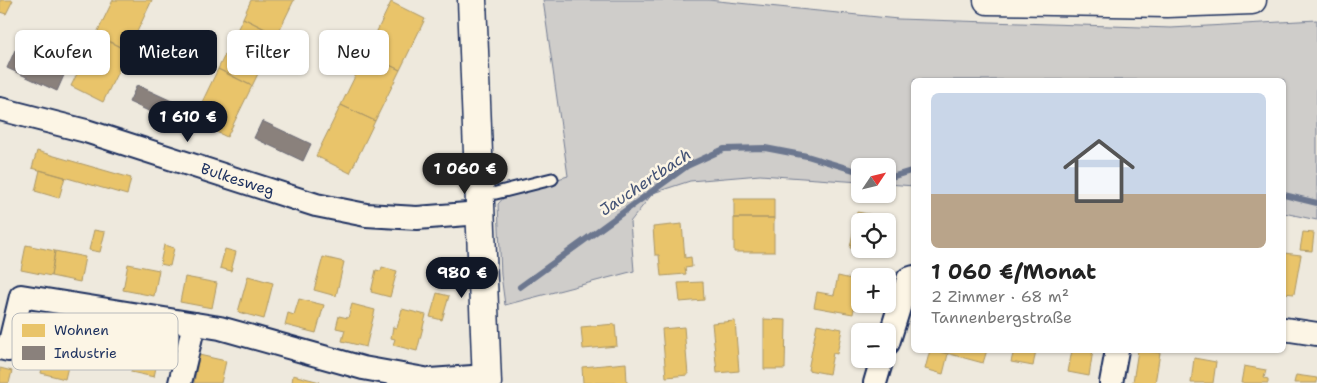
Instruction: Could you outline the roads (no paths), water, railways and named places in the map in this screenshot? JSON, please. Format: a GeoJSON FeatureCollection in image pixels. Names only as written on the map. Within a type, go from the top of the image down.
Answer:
{"type":"FeatureCollection","features":[{"type":"Feature","properties":{"kind":"street"},"geometry":{"type":"LineString","coordinates":[[178,321],[220,328],[349,374],[430,380],[487,380],[472,0]]}},
{"type":"Feature","properties":{"kind":"street"},"geometry":{"type":"LineString","coordinates":[[988,0],[1167,3],[1252,0]]}},
{"type":"Feature","properties":{"kind":"street","name":"Bulkesweg"},"geometry":{"type":"LineString","coordinates":[[0,109],[104,136],[316,205],[366,215],[417,218],[479,203]]}},
{"type":"Feature","properties":{"kind":"street"},"geometry":{"type":"LineString","coordinates":[[894,323],[908,279],[911,278]]}},
{"type":"Feature","properties":{"kind":"street"},"geometry":{"type":"LineString","coordinates":[[17,313],[21,296],[126,313]]}},
{"type":"Feature","properties":{"kind":"street"},"geometry":{"type":"LineString","coordinates":[[180,383],[194,324]]}},
{"type":"Feature","properties":{"kind":"street"},"geometry":{"type":"LineString","coordinates":[[1286,329],[1317,334]]}},
{"type":"Feature","properties":{"kind":"street"},"geometry":{"type":"LineString","coordinates":[[0,348],[8,350],[12,333]]}},
{"type":"Feature","properties":{"kind":"street"},"geometry":{"type":"LineString","coordinates":[[1111,383],[1116,353]]}},
{"type":"Feature","properties":{"kind":"street"},"geometry":{"type":"LineString","coordinates":[[875,383],[879,368]]}},
{"type":"Feature","properties":{"kind":"lane"},"geometry":{"type":"LineString","coordinates":[[479,203],[496,193],[552,178]]}},
{"type":"Feature","properties":{"kind":"waterway","name":"Jauchertbach"},"geometry":{"type":"LineString","coordinates":[[520,287],[687,166],[724,149],[765,148],[807,156],[851,169]]}},
{"type":"Feature","properties":{"kind":"waterway","name":"Jauchertbach"},"geometry":{"type":"LineString","coordinates":[[896,176],[911,171]]}},
{"type":"Feature","properties":{"kind":"waterway","name":"Jauchertbach"},"geometry":{"type":"LineString","coordinates":[[1286,195],[1317,203]]}}]}
